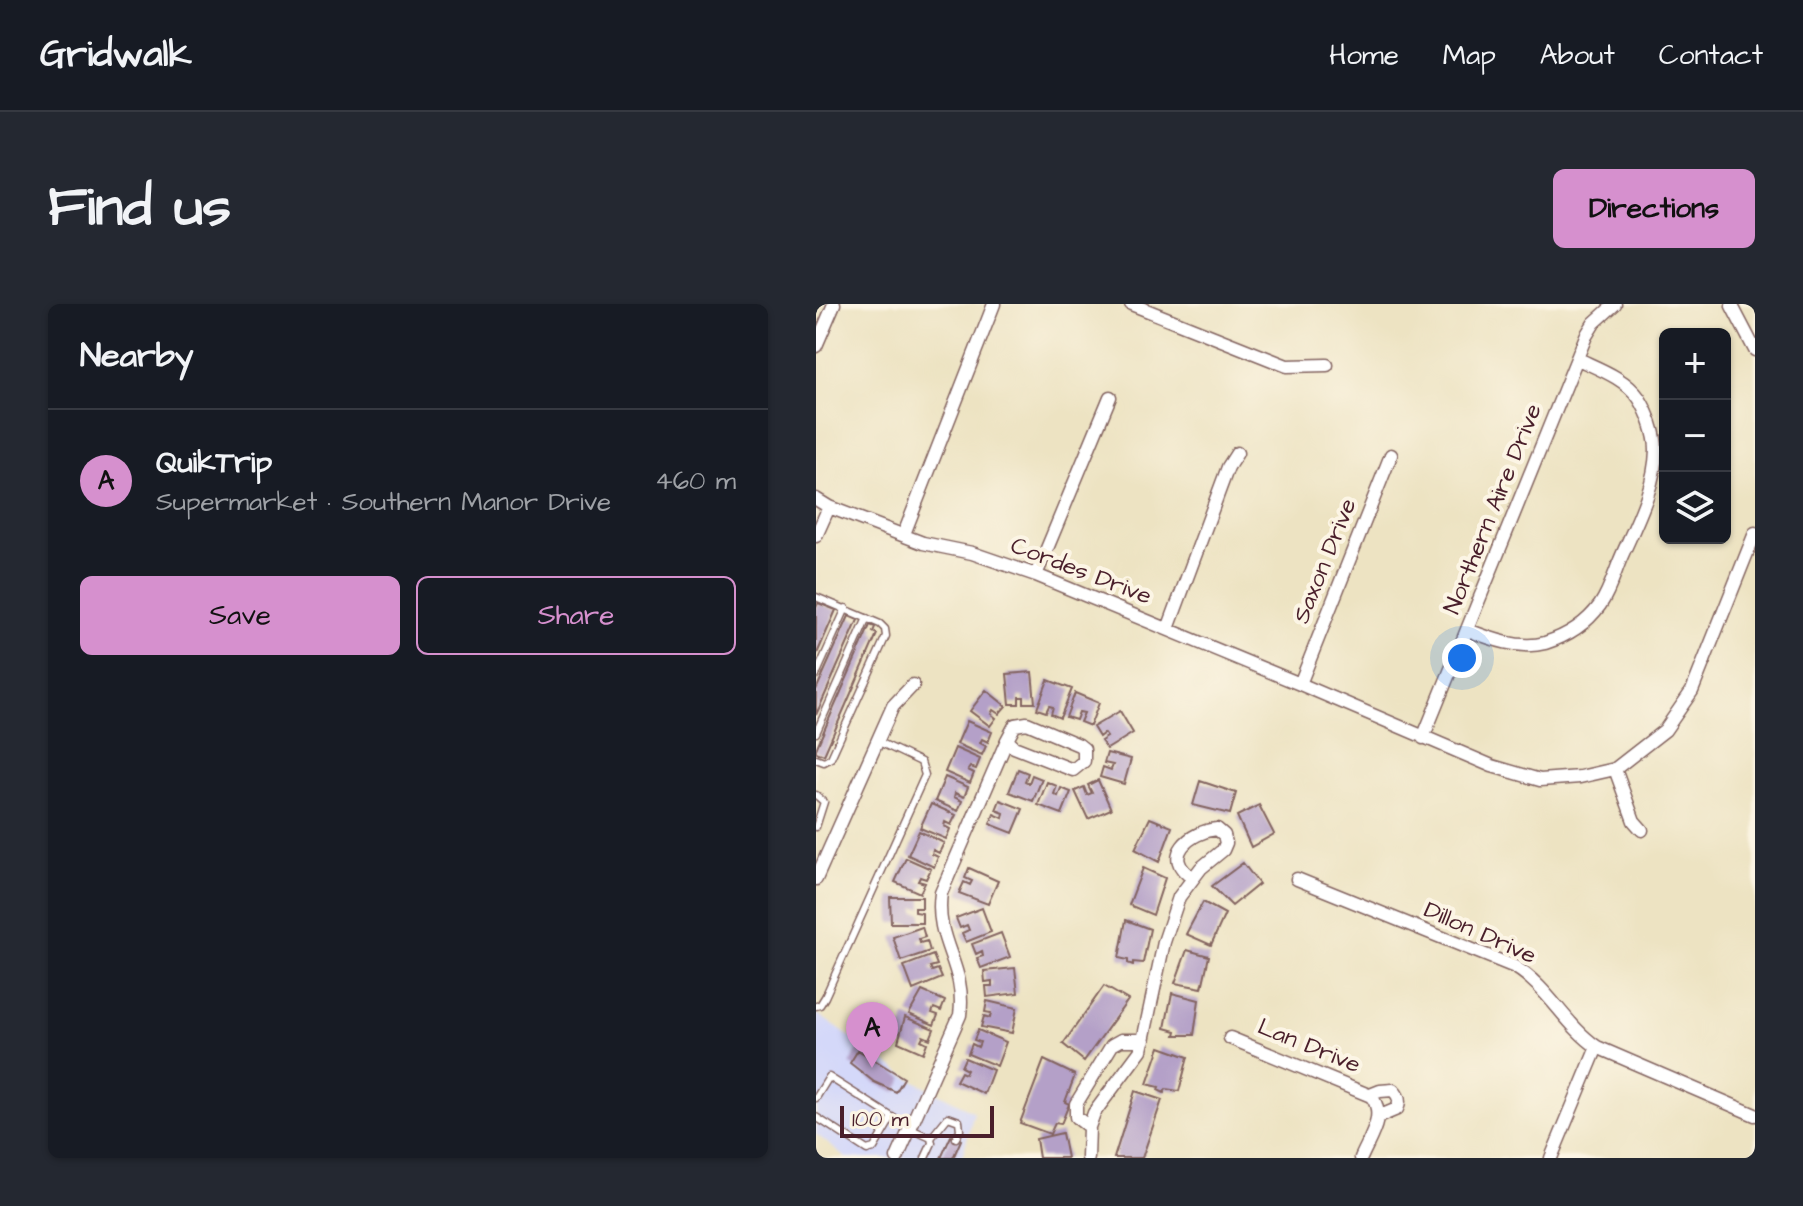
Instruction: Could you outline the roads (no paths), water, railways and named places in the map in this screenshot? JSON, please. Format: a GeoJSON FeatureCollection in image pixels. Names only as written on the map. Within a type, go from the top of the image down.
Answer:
{"type":"FeatureCollection","features":[{"type":"Feature","properties":{"kind":"street"},"geometry":{"type":"LineString","coordinates":[[816,344],[834,304]]}},
{"type":"Feature","properties":{"kind":"street"},"geometry":{"type":"LineString","coordinates":[[904,534],[994,304]]}},
{"type":"Feature","properties":{"kind":"street"},"geometry":{"type":"LineString","coordinates":[[1131,304],[1287,366],[1327,365]]}},
{"type":"Feature","properties":{"kind":"street","name":"Northern Aire Drive"},"geometry":{"type":"LineString","coordinates":[[1423,738],[1578,359],[1594,323],[1615,304]]}},
{"type":"Feature","properties":{"kind":"street"},"geometry":{"type":"LineString","coordinates":[[1731,305],[1755,350]]}},
{"type":"Feature","properties":{"kind":"street"},"geometry":{"type":"LineString","coordinates":[[1468,630],[1503,643],[1534,644],[1545,643],[1585,622],[1607,591],[1647,498],[1655,471],[1656,446],[1638,396],[1620,379],[1578,359]]}},
{"type":"Feature","properties":{"kind":"street"},"geometry":{"type":"LineString","coordinates":[[1036,575],[1110,397]]}},
{"type":"Feature","properties":{"kind":"street"},"geometry":{"type":"LineString","coordinates":[[1168,629],[1228,467],[1237,453]]}},
{"type":"Feature","properties":{"kind":"street","name":"Saxon Drive"},"geometry":{"type":"LineString","coordinates":[[1300,684],[1391,455]]}},
{"type":"Feature","properties":{"kind":"street","name":"Cordes Drive"},"geometry":{"type":"LineString","coordinates":[[816,499],[829,507],[923,543],[972,553],[1036,575],[1492,766],[1540,780],[1580,777],[1615,769]]}},
{"type":"Feature","properties":{"kind":"street"},"geometry":{"type":"LineString","coordinates":[[816,536],[829,507]]}},
{"type":"Feature","properties":{"kind":"street"},"geometry":{"type":"LineString","coordinates":[[1642,830],[1634,821],[1615,769],[1665,730],[1692,691],[1755,533]]}},
{"type":"Feature","properties":{"kind":"street"},"geometry":{"type":"LineString","coordinates":[[816,879],[893,706],[913,685]]}},
{"type":"Feature","properties":{"kind":"street"},"geometry":{"type":"LineString","coordinates":[[897,1158],[953,1033],[963,997],[940,920],[941,893],[1007,740],[1015,725],[1027,723],[1079,745],[1084,749],[1084,761],[1073,770],[1014,747],[1007,740]]}},
{"type":"Feature","properties":{"kind":"street"},"geometry":{"type":"LineString","coordinates":[[1088,1158],[1089,1127],[1094,1113],[1141,1050],[1171,917],[1179,897],[1193,878]]}},
{"type":"Feature","properties":{"kind":"street","name":"Dillon Drive"},"geometry":{"type":"LineString","coordinates":[[1297,879],[1515,967],[1537,983],[1578,1034],[1597,1047],[1755,1115]]}},
{"type":"Feature","properties":{"kind":"street","name":"Lan Drive"},"geometry":{"type":"LineString","coordinates":[[1230,1038],[1370,1095],[1377,1103],[1378,1117],[1361,1158]]}},
{"type":"Feature","properties":{"kind":"street"},"geometry":{"type":"LineString","coordinates":[[1089,1127],[1076,1117],[1076,1104],[1112,1045],[1121,1040],[1144,1040]]}},
{"type":"Feature","properties":{"kind":"street"},"geometry":{"type":"LineString","coordinates":[[1551,1158],[1597,1047]]}},
{"type":"Feature","properties":{"kind":"street","name":"Lan Drive"},"geometry":{"type":"LineString","coordinates":[[1370,1095],[1393,1090],[1398,1096],[1400,1103],[1397,1109],[1378,1117]]}},
{"type":"Feature","properties":{"kind":"lane"},"geometry":{"type":"LineString","coordinates":[[816,597],[880,624],[886,636],[831,758],[824,762],[816,759]]}},
{"type":"Feature","properties":{"kind":"lane"},"geometry":{"type":"LineString","coordinates":[[816,675],[846,608]]}},
{"type":"Feature","properties":{"kind":"lane"},"geometry":{"type":"LineString","coordinates":[[816,733],[867,618]]}},
{"type":"Feature","properties":{"kind":"lane"},"geometry":{"type":"LineString","coordinates":[[816,1006],[825,997],[925,775],[921,762],[877,741]]}},
{"type":"Feature","properties":{"kind":"lane"},"geometry":{"type":"LineString","coordinates":[[816,795],[824,802],[816,827]]}},
{"type":"Feature","properties":{"kind":"lane"},"geometry":{"type":"LineString","coordinates":[[816,1098],[829,1077],[911,1129],[931,1138]]}},
{"type":"Feature","properties":{"kind":"lane"},"geometry":{"type":"LineString","coordinates":[[816,1117],[867,1150],[874,1148],[892,1117]]}},
{"type":"Feature","properties":{"kind":"lane"},"geometry":{"type":"LineString","coordinates":[[925,1158],[931,1138],[948,1117],[959,1121],[960,1130],[956,1138]]}},
{"type":"Feature","properties":{"kind":"place","name":"QuikTrip"},"geometry":{"type":"Point","coordinates":[872,1068]}}]}
